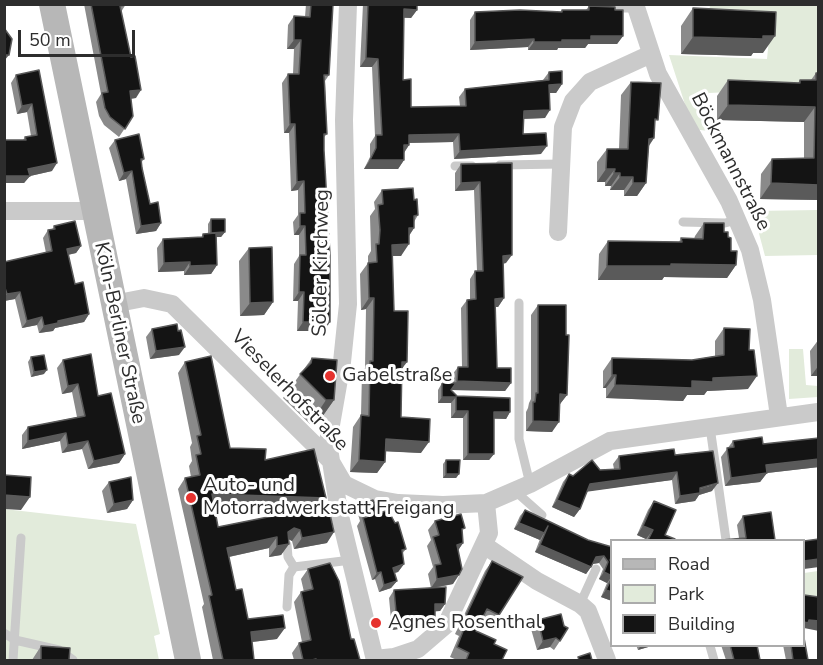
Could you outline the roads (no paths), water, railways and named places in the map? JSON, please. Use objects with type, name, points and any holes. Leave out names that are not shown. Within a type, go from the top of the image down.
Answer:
[{"type":"main road","name":"Köln-Berliner Straße","points":[[52,4],[93,211],[188,660]]},
{"type":"street","name":"Sölder Kirchweg","points":[[348,4],[344,120],[348,304],[342,362],[330,424],[330,460],[375,660]]},
{"type":"street","name":"Böckmannstraße","points":[[635,6],[658,74],[737,220],[758,280],[779,416]]},
{"type":"street","points":[[558,232],[563,128],[573,101],[590,82],[651,54]]},
{"type":"street","points":[[4,211],[93,211]]},
{"type":"street","name":"Vieselerhofstraße","points":[[113,304],[137,299],[158,299],[178,309],[330,460],[344,484],[375,499],[420,505],[486,503],[610,441],[819,412]]},
{"type":"street","points":[[375,660],[394,657],[418,649],[436,636],[455,608],[484,545],[490,521],[486,503]]},
{"type":"street","points":[[484,545],[537,581],[580,604],[594,621],[607,660]]},
{"type":"lane","points":[[597,9],[635,6]]},
{"type":"lane","points":[[494,165],[561,164]]},
{"type":"lane","points":[[455,166],[483,166]]},
{"type":"lane","points":[[683,222],[725,223],[737,220]]},
{"type":"lane","points":[[519,303],[517,398],[522,487],[542,515]]},
{"type":"lane","points":[[507,398],[517,398]]},
{"type":"lane","points":[[710,428],[726,539]]},
{"type":"lane","points":[[13,660],[21,538]]},
{"type":"lane","points":[[287,545],[288,557],[294,567]]},
{"type":"lane","points":[[294,567],[351,560]]},
{"type":"lane","points":[[287,607],[289,575],[294,567]]},
{"type":"lane","points":[[580,604],[596,569]]},
{"type":"lane","points":[[4,633],[15,640],[59,650],[73,660]]},
{"type":"place","name":"Gabelstraße","points":[[330,376]]},
{"type":"place","name":"Auto- und Motorradwerkstatt Freigang","points":[[191,498]]},
{"type":"place","name":"Agnes Rosenthal","points":[[376,623]]}]
